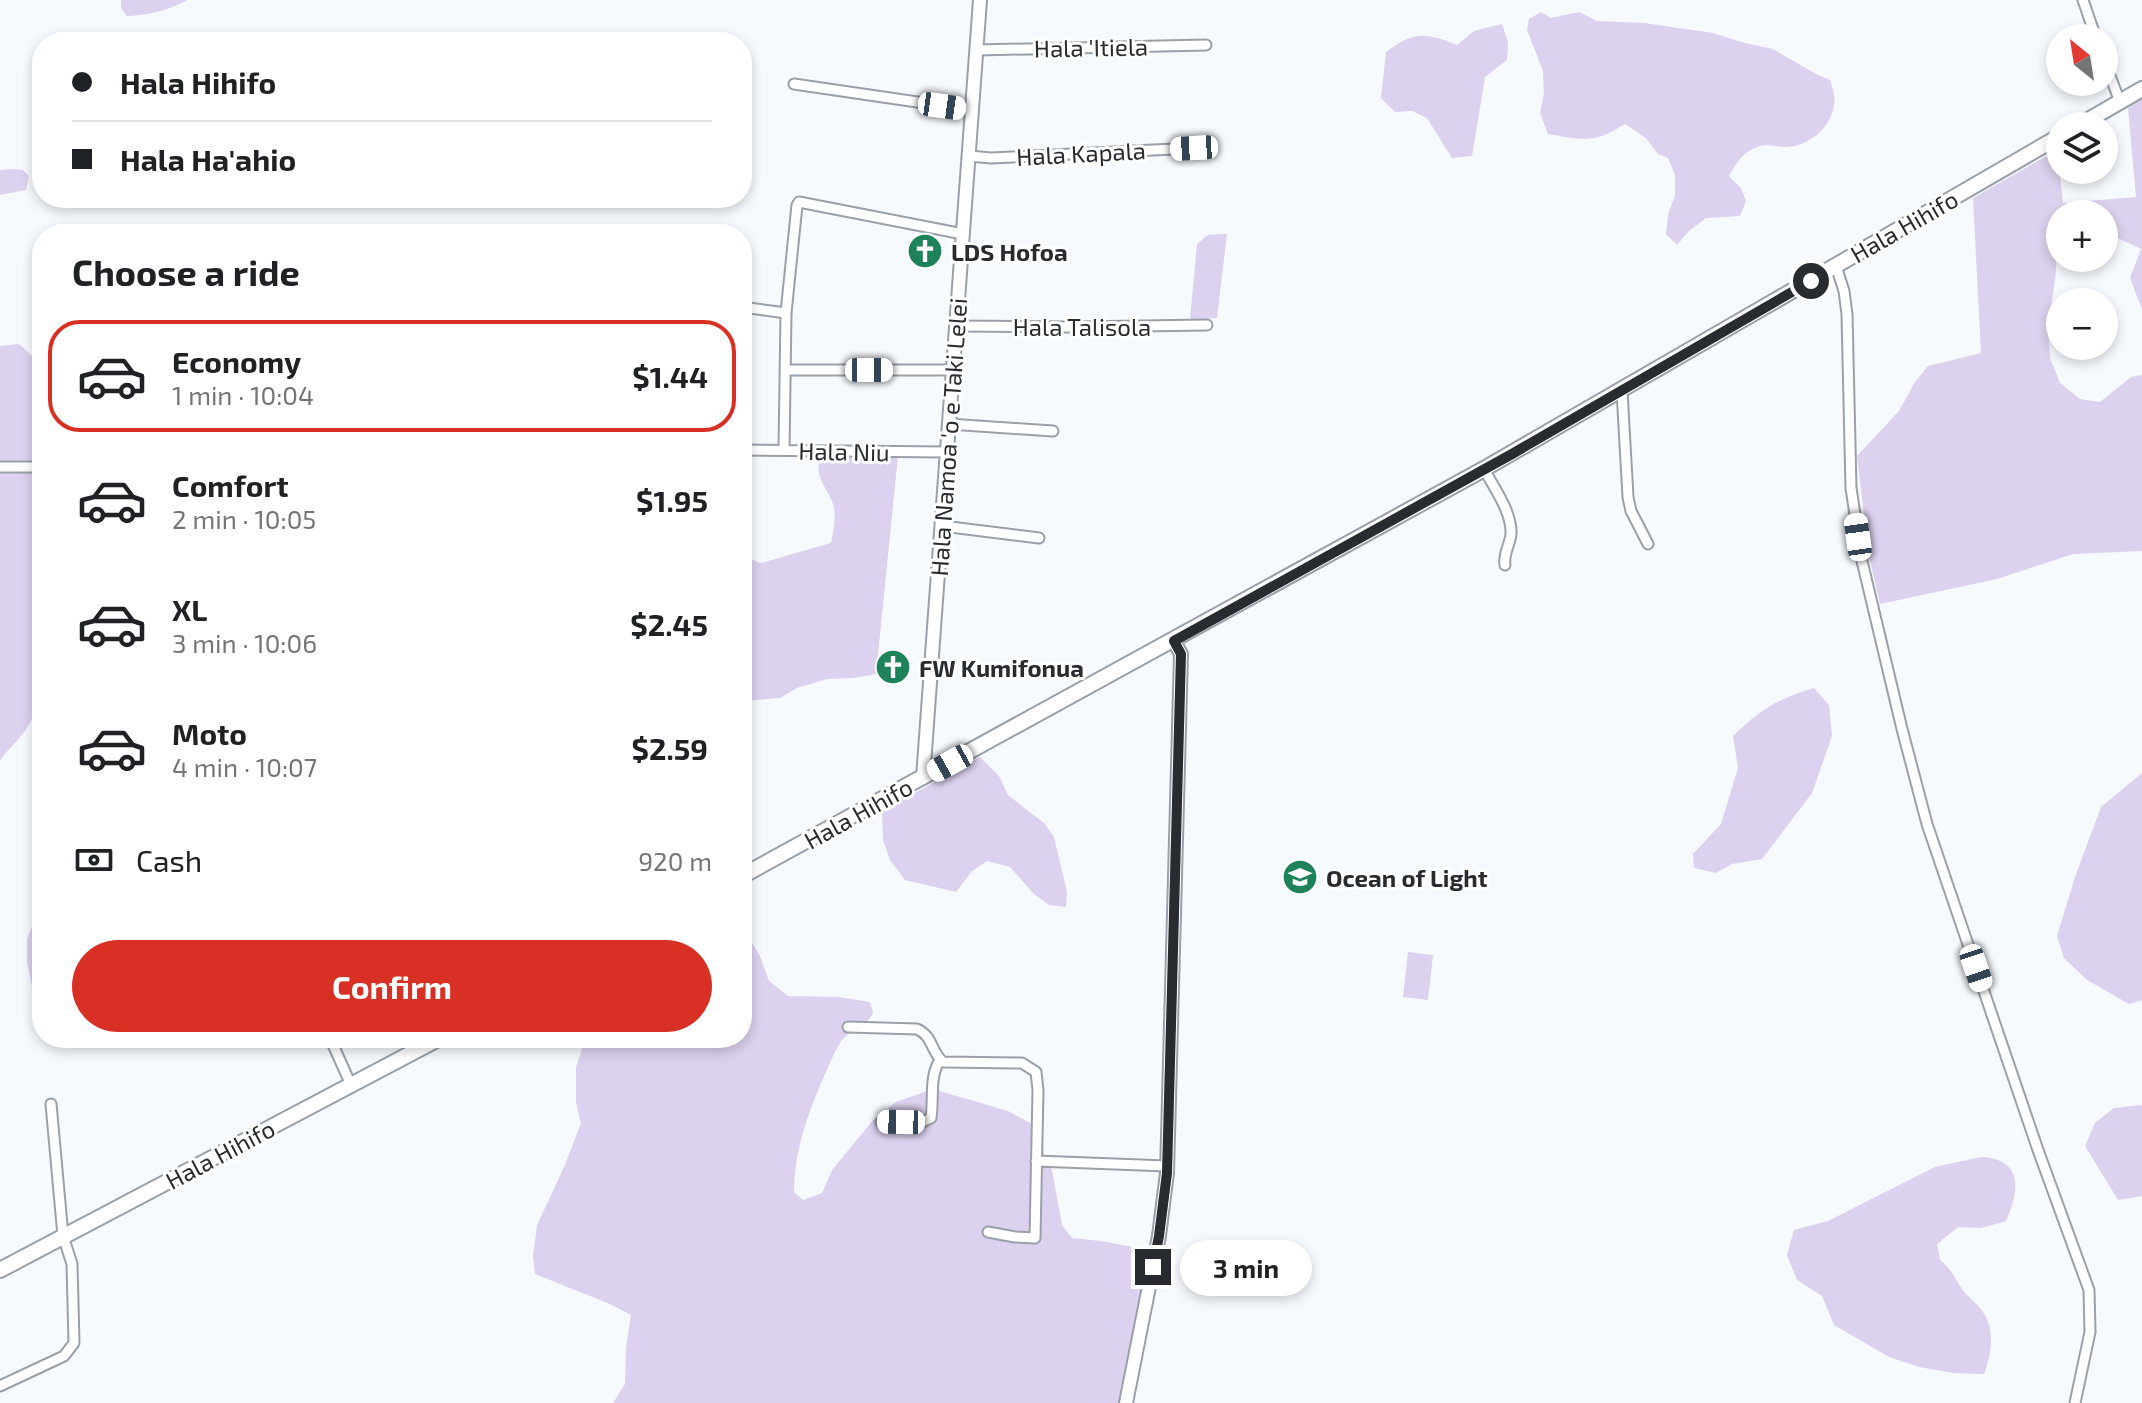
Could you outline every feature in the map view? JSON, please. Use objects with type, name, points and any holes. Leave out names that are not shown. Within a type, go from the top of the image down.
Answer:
[{"type":"main road","points":[[2102,112],[2142,89]]},
{"type":"main road","name":"Hala Hihifo","points":[[752,871],[1484,469],[2046,144]]},
{"type":"main road","name":"Hala Hihifo","points":[[0,1270],[421,1048]]},
{"type":"street","name":"Hala Namoa 'o e Taki Lelei","points":[[923,778],[980,0]]},
{"type":"street","points":[[2083,0],[2091,24]]},
{"type":"street","name":"Hala 'Itiela","points":[[977,50],[1206,45]]},
{"type":"street","points":[[794,84],[972,110]]},
{"type":"street","points":[[2118,96],[2120,102]]},
{"type":"street","name":"Hala Kapala","points":[[969,156],[991,158],[1194,148]]},
{"type":"street","points":[[784,450],[786,313],[799,202],[963,234]]},
{"type":"street","points":[[1836,266],[1847,314],[1851,488],[1862,561],[1902,729],[1927,824],[2089,1290],[2090,1332],[2075,1403]]},
{"type":"street","points":[[752,308],[786,313]]},
{"type":"street","name":"Hala Talisola","points":[[957,326],[1207,325]]},
{"type":"street","points":[[785,370],[953,370]]},
{"type":"street","points":[[1622,391],[1628,497],[1631,511],[1648,544]]},
{"type":"street","points":[[949,424],[1053,431]]},
{"type":"street","name":"Hala Niu","points":[[752,450],[946,452]]},
{"type":"street","points":[[0,467],[32,467]]},
{"type":"street","points":[[1484,469],[1510,522],[1511,536],[1505,565]]},
{"type":"street","points":[[942,526],[1039,538]]},
{"type":"street","points":[[1126,1403],[1159,1236],[1167,1166],[1181,654],[1174,641]]},
{"type":"street","points":[[848,1027],[917,1029],[931,1039],[937,1057],[943,1062],[1022,1063],[1036,1072],[1035,1238],[988,1232]]},
{"type":"street","points":[[334,1048],[351,1085]]},
{"type":"street","points":[[881,1122],[920,1123],[931,1118],[934,1073],[940,1060]]},
{"type":"street","points":[[0,1386],[64,1356],[74,1343],[72,1264],[63,1236],[51,1104]]},
{"type":"street","points":[[1036,1161],[1167,1166]]},
{"type":"shaded area","points":[[121,0],[188,0],[159,11],[127,16],[121,8]]},
{"type":"shaded area","points":[[1541,12],[1551,18],[1579,12],[1597,21],[1644,23],[1713,33],[1773,49],[1830,80],[1834,99],[1832,113],[1817,135],[1802,144],[1785,147],[1763,145],[1745,154],[1729,176],[1741,188],[1746,201],[1740,216],[1706,218],[1677,245],[1666,234],[1675,195],[1675,175],[1668,158],[1658,154],[1646,138],[1625,124],[1596,138],[1548,134],[1540,113],[1544,93],[1543,71],[1527,30],[1529,19]]},
{"type":"shaded area","points":[[1502,24],[1508,43],[1507,60],[1485,77],[1472,156],[1452,158],[1427,118],[1412,111],[1395,112],[1381,98],[1386,52],[1404,40],[1420,36],[1457,45],[1474,31]]},
{"type":"shaded area","points":[[2142,99],[2142,309],[2130,278],[2141,249],[2118,239],[2118,200],[2100,200],[2136,197],[2128,108]]},
{"type":"shaded area","points":[[2046,156],[2046,184],[2061,184],[2063,200],[2046,200],[2046,272],[2056,272],[2054,288],[2046,288],[2046,360],[2051,360],[2060,383],[2080,399],[2100,402],[2131,377],[2142,375],[2142,551],[2073,554],[1997,579],[1880,604],[1869,556],[1857,456],[1899,411],[1928,366],[1981,353],[1973,198]]},
{"type":"shaded area","points":[[0,170],[23,170],[29,176],[26,190],[0,195]]},
{"type":"shaded area","points":[[1227,234],[1217,318],[1190,320],[1197,244],[1208,235]]},
{"type":"shaded area","points":[[19,344],[32,356],[32,719],[0,761],[0,346]]},
{"type":"shaded area","points":[[842,453],[870,459],[898,456],[876,674],[827,679],[797,688],[780,698],[752,700],[752,560],[761,563],[831,543],[834,509],[818,468],[819,461],[827,455]]},
{"type":"shaded area","points":[[1814,688],[1829,705],[1832,736],[1812,793],[1762,859],[1732,864],[1716,873],[1694,868],[1693,854],[1721,824],[1738,768],[1733,736],[1770,706]]},
{"type":"shaded area","points":[[980,757],[999,776],[1008,795],[1045,824],[1054,837],[1067,892],[1066,907],[1049,905],[1034,894],[1010,867],[987,861],[972,871],[956,892],[905,880],[890,860],[883,840],[882,811]]},
{"type":"shaded area","points":[[2142,773],[2142,1000],[2129,1004],[2087,980],[2064,958],[2057,936],[2101,807]]},
{"type":"shaded area","points":[[32,926],[32,987],[27,962],[27,939]]},
{"type":"shaded area","points":[[752,943],[769,981],[788,996],[838,997],[870,1002],[873,1013],[862,1026],[842,1040],[822,1080],[800,1143],[794,1192],[803,1200],[822,1193],[832,1170],[874,1119],[896,1102],[933,1089],[1008,1111],[1030,1123],[1052,1170],[1062,1225],[1072,1238],[1149,1250],[1119,1403],[613,1403],[625,1384],[631,1315],[535,1274],[533,1256],[537,1225],[581,1123],[576,1102],[576,1067],[582,1049],[752,1048]]},
{"type":"shaded area","points":[[1408,952],[1433,955],[1428,1000],[1403,997]]},
{"type":"shaded area","points":[[2142,1105],[2142,1196],[2118,1200],[2085,1146],[2095,1123],[2114,1108]]},
{"type":"shaded area","points":[[1981,1157],[2005,1163],[2011,1170],[2015,1188],[2006,1221],[1981,1228],[1958,1227],[1937,1244],[1940,1260],[1980,1308],[1988,1323],[1990,1348],[1984,1374],[1919,1367],[1889,1357],[1834,1325],[1822,1296],[1797,1280],[1787,1255],[1794,1230],[1828,1221],[1935,1167]]},
{"type":"place","name":"LDS Hofoa","points":[[925,251]]},
{"type":"place","name":"FW Kumifonua","points":[[893,667]]},
{"type":"place","name":"Ocean of Light","points":[[1300,877]]},
{"type":"route","points":[[1153,1267],[1167,1173],[1181,654],[1174,641],[1512,454],[1811,281]]}]
